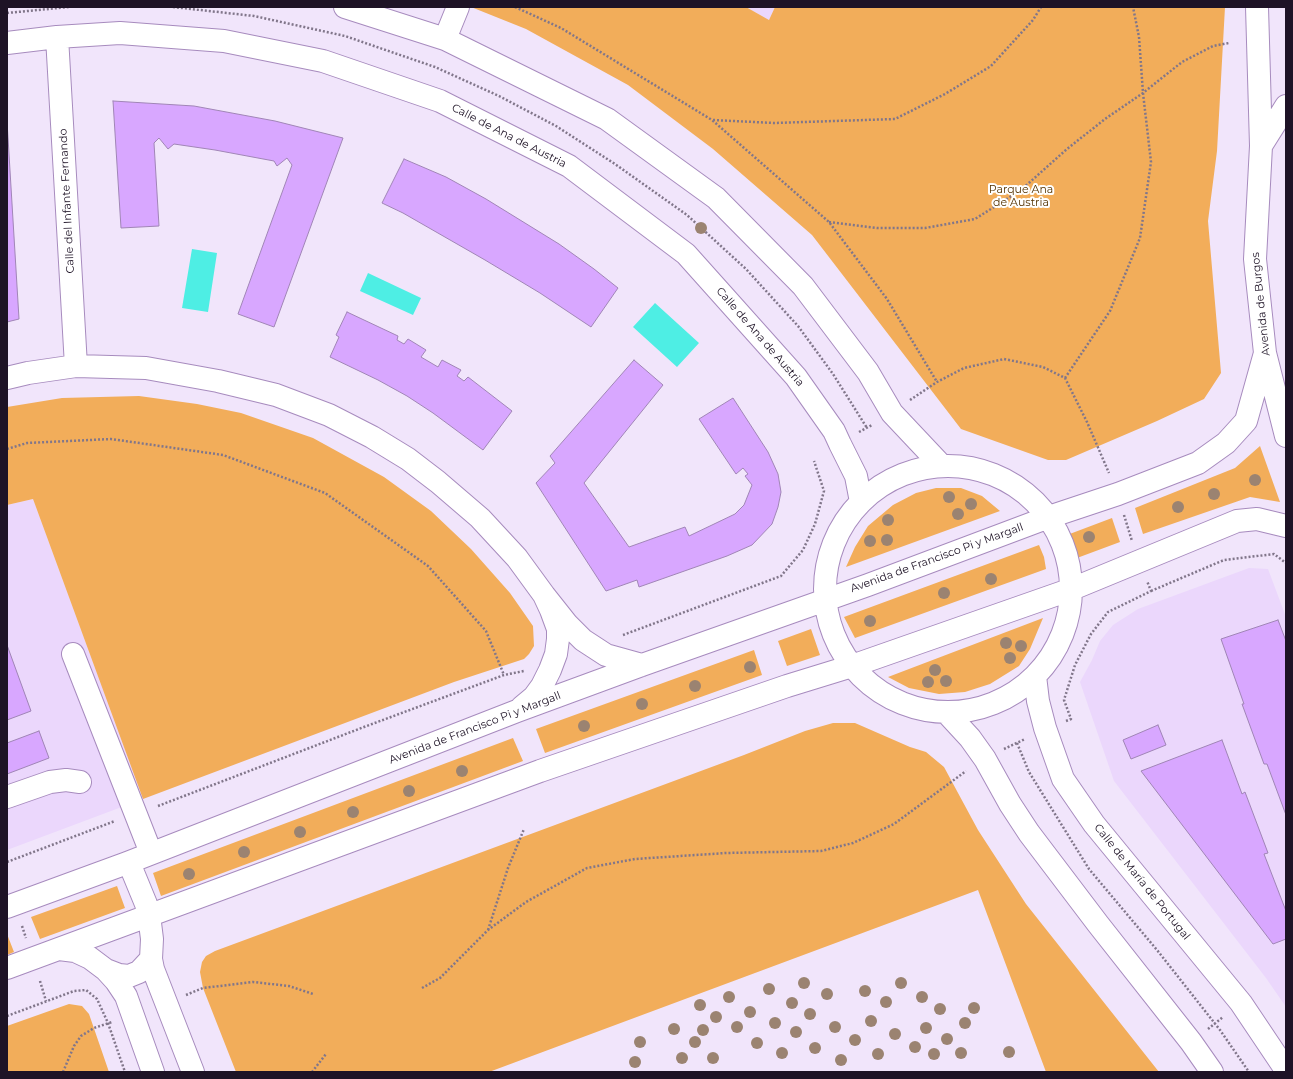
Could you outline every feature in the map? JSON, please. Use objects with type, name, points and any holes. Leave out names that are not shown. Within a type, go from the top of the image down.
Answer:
[{"type":"street","points":[[345,7],[445,39],[607,119],[716,198],[803,286],[868,372],[892,413],[941,465]]},
{"type":"street","points":[[445,39],[458,7]]},
{"type":"street","name":"Avenida de Burgos","points":[[1257,7],[1261,146],[1255,259],[1265,353],[1286,436]]},
{"type":"street","name":"Calle de Ana de Austria","points":[[7,42],[120,33],[224,41],[324,61],[440,101],[569,166],[686,254],[796,377],[837,437],[856,476],[861,502]]},
{"type":"street","name":"Calle del Infante Fernando","points":[[57,37],[76,366]]},
{"type":"street","name":"Avenida de Burgos","points":[[1261,146],[1286,106]]},
{"type":"street","name":"Avenida de Francisco Pi y Margall","points":[[7,907],[127,863],[517,711],[825,599],[868,585],[1049,516],[1118,494],[1198,463],[1226,443],[1246,421],[1265,353]]},
{"type":"street","points":[[7,378],[28,373],[76,366],[146,368],[218,381],[276,395],[329,415],[372,437],[408,459],[486,524],[517,558],[567,624],[583,640],[606,655],[642,665]]},
{"type":"street","points":[[941,465],[983,469],[1020,488],[1049,516],[1066,551],[1072,590],[1062,637],[1035,676],[1016,692],[994,704],[970,710],[946,712],[910,706],[878,690],[852,666],[833,634],[825,599],[827,564],[840,530],[861,502],[884,483],[912,470],[941,465]]},
{"type":"street","points":[[7,968],[540,771],[1072,590],[1237,521],[1257,519],[1286,526]]},
{"type":"street","points":[[517,711],[534,697],[542,686],[556,654],[558,629],[552,610],[544,595]]},
{"type":"street","points":[[73,654],[151,853]]},
{"type":"street","name":"Calle de María de Portugal","points":[[1035,676],[1038,701],[1045,728],[1063,779],[1094,824],[1241,1003],[1286,1070]]},
{"type":"street","points":[[946,712],[970,738],[985,759],[1010,804],[1029,833],[1098,924],[1191,1042],[1212,1072]]},
{"type":"street","points":[[7,797],[50,782],[66,780],[80,782]]},
{"type":"street","points":[[127,863],[132,870],[149,915],[152,939],[151,960],[159,985],[193,1072]]},
{"type":"street","points":[[59,949],[75,951],[90,958],[106,970],[116,981],[126,996],[153,1072]]},
{"type":"street","points":[[106,970],[119,975],[129,976],[140,972],[151,960]]},
{"type":"path","points":[[7,13],[70,7]]},
{"type":"path","points":[[515,7],[561,28],[712,120],[828,222],[887,299],[937,382]]},
{"type":"path","points":[[712,120],[774,123],[895,119],[945,94],[991,66],[1032,20],[1041,7]]},
{"type":"path","points":[[1065,378],[1110,312],[1140,238],[1151,162],[1143,93],[1139,37],[1133,7]]},
{"type":"path","points":[[828,222],[877,228],[925,228],[975,219],[1021,190],[1067,149],[1182,62],[1213,46],[1230,42]]},
{"type":"path","points":[[7,449],[27,443],[111,439],[223,455],[324,493],[428,566],[486,631],[504,675]]},
{"type":"path","points":[[619,637],[781,576],[803,550],[816,524],[824,491],[814,461]]},
{"type":"path","points":[[1151,592],[1224,560],[1274,554],[1286,564]]},
{"type":"path","points":[[7,862],[136,815],[504,675],[525,670]]},
{"type":"path","points":[[1003,749],[1045,728]]},
{"type":"path","points":[[1017,742],[1029,772],[1089,869],[1157,950],[1220,1030],[1249,1072]]},
{"type":"path","points":[[422,988],[440,978],[488,930],[526,902],[587,868],[635,859],[726,853],[821,851],[853,843],[894,824],[968,770]]},
{"type":"path","points":[[488,930],[508,868],[524,829]]},
{"type":"path","points":[[7,1016],[74,991],[86,990],[97,999],[108,1023],[125,1072]]},
{"type":"path","points":[[312,1072],[326,1054]]},
{"type":"shaded area","points":[[746,7],[775,7],[769,20]]},
{"type":"shaded area","points":[[192,249],[217,253],[208,312],[182,308]]},
{"type":"shaded area","points":[[368,273],[421,298],[413,315],[360,291]]},
{"type":"shaded area","points":[[655,303],[699,343],[677,367],[633,327]]},
{"type":"shaded area","points":[[33,499],[143,799],[7,850],[7,505]]},
{"type":"shaded area","points":[[1249,568],[1268,569],[1286,617],[1286,1007],[1266,978],[1114,781],[1080,682],[1100,641],[1113,625],[1138,609]]},
{"type":"green space","name":"Parque Ana de Austria","points":[[471,7],[746,7],[769,20],[775,7],[1225,7],[1217,151],[1208,221],[1221,373],[1204,399],[1066,460],[1048,460],[961,429],[812,235],[713,149],[628,85],[526,29]]},
{"type":"green space","points":[[139,396],[197,404],[241,413],[313,438],[384,477],[431,511],[471,549],[510,593],[533,626],[534,646],[529,654],[524,659],[454,682],[143,799],[33,499],[7,505],[7,407],[62,398]]},
{"type":"green space","points":[[1260,446],[1280,502],[1250,497],[1143,534],[1135,508],[1235,468]]},
{"type":"green space","points":[[936,488],[961,488],[982,496],[1000,511],[846,567],[855,547],[868,526],[893,505],[916,493]]},
{"type":"green space","points":[[1112,518],[1120,542],[1077,558],[1067,535]]},
{"type":"green space","points":[[1039,545],[1044,557],[1046,569],[855,638],[844,617]]},
{"type":"green space","points":[[1043,618],[1030,649],[1019,666],[990,684],[965,692],[939,694],[909,688],[888,677]]},
{"type":"green space","points":[[811,629],[820,655],[787,666],[778,641]]},
{"type":"green space","points":[[754,650],[762,675],[545,753],[536,729]]},
{"type":"green space","points":[[833,723],[855,723],[910,747],[926,752],[944,767],[978,830],[1026,904],[1159,1072],[1046,1072],[978,890],[489,1072],[236,1072],[203,988],[200,972],[202,962],[206,956],[215,951],[805,731]]},
{"type":"green space","points":[[513,738],[523,761],[161,896],[153,873]]},
{"type":"green space","points":[[117,886],[125,908],[40,939],[31,917]]},
{"type":"green space","points":[[7,934],[14,952],[7,955]]},
{"type":"green space","points":[[69,1004],[82,1006],[89,1014],[109,1072],[7,1072],[7,1026]]},
{"type":"building","points":[[113,101],[194,106],[275,121],[343,138],[274,327],[238,314],[292,165],[287,158],[277,166],[274,161],[215,150],[174,144],[168,149],[159,138],[154,143],[159,226],[121,228]]},
{"type":"building","points":[[7,121],[19,319],[7,322]]},
{"type":"building","points":[[404,159],[446,177],[486,199],[559,244],[618,288],[591,327],[540,293],[485,260],[403,213],[382,203]]},
{"type":"building","points":[[347,312],[398,336],[397,340],[404,344],[408,339],[426,350],[421,357],[438,367],[442,360],[461,370],[457,376],[464,381],[468,377],[512,411],[483,450],[433,413],[407,396],[330,357],[339,337],[336,335]]},
{"type":"building","points":[[634,360],[663,385],[584,483],[629,547],[685,527],[689,536],[735,514],[744,505],[752,485],[745,476],[748,474],[743,468],[736,474],[699,419],[733,398],[768,452],[778,474],[781,492],[772,524],[752,545],[727,556],[639,587],[637,580],[606,591],[536,483],[555,463],[550,456]]},
{"type":"building","points":[[1278,620],[1286,641],[1286,815],[1267,764],[1264,764],[1242,704],[1244,704],[1221,639]]},
{"type":"building","points":[[7,645],[31,711],[7,720]]},
{"type":"building","points":[[1158,725],[1166,745],[1131,759],[1123,740]]},
{"type":"building","points":[[39,731],[49,758],[7,774],[7,743]]},
{"type":"building","points":[[1222,740],[1242,794],[1245,792],[1268,853],[1264,854],[1286,911],[1286,939],[1273,944],[1141,771]]}]
